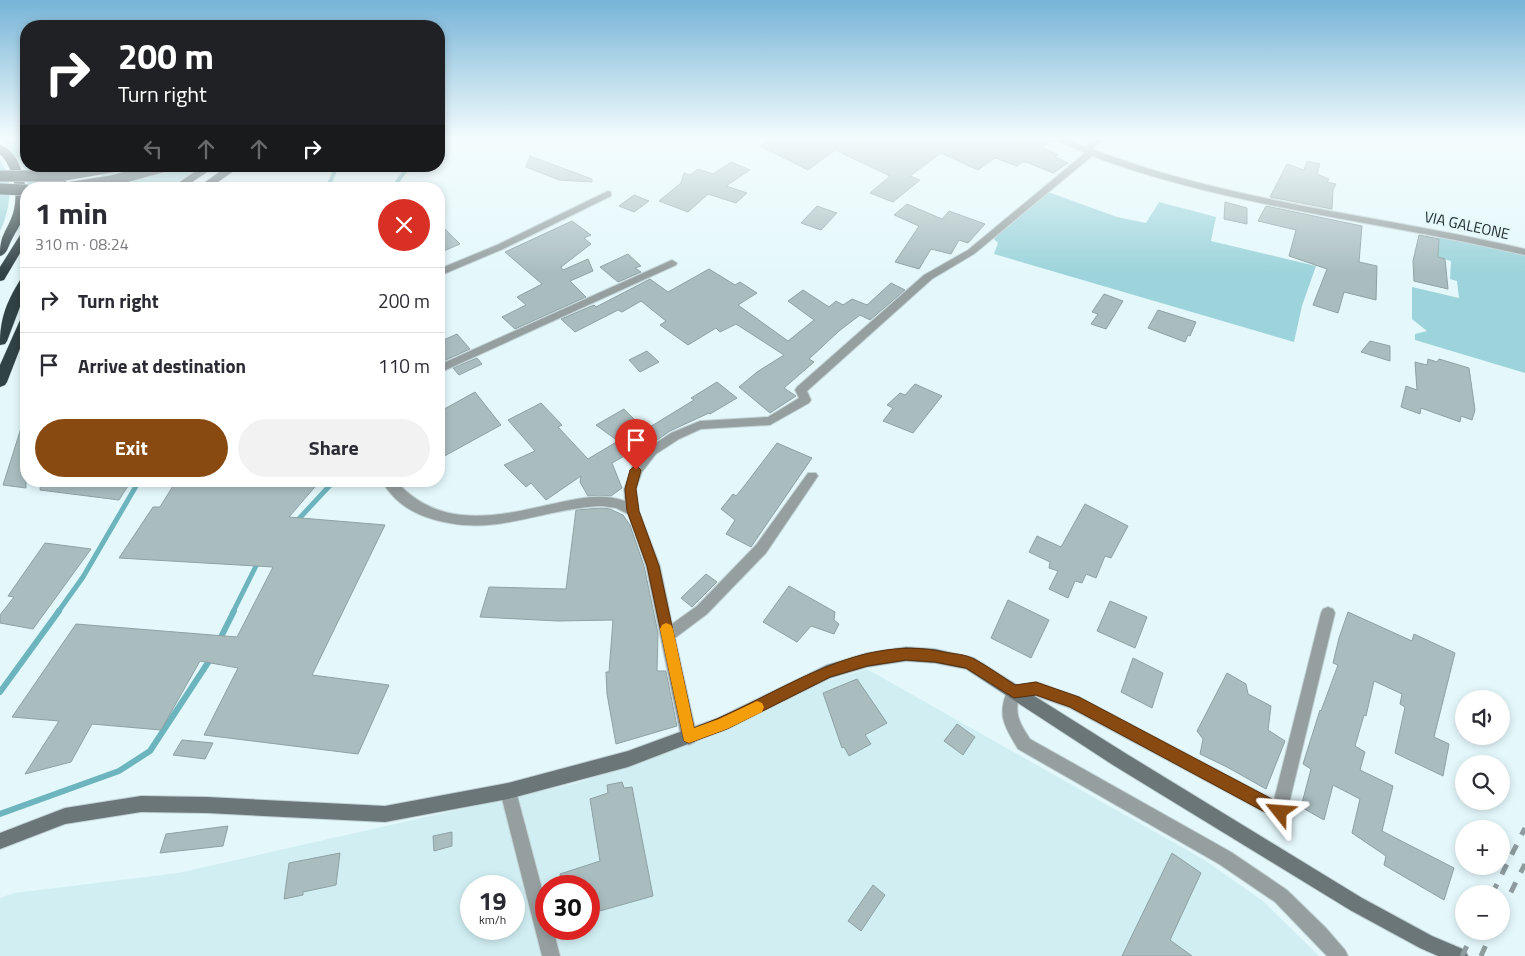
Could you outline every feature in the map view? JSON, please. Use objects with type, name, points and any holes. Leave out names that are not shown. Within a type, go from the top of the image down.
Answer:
[{"type":"highway","points":[[0,252],[20,209],[20,184]]},
{"type":"highway","points":[[0,189],[20,190]]},
{"type":"highway","points":[[0,277],[20,244]]},
{"type":"highway","points":[[0,341],[20,291]]},
{"type":"highway","points":[[0,382],[20,332]]},
{"type":"street","points":[[689,737],[653,566],[633,511],[630,489],[636,470],[652,451],[675,436],[700,425],[770,421],[804,400],[801,390],[871,330],[911,290],[928,277],[971,252],[1051,183]]},
{"type":"street","name":"VIA GALEONE","points":[[1189,183],[1223,192],[1476,240],[1525,252]]},
{"type":"street","points":[[445,271],[500,247],[608,194]]},
{"type":"street","points":[[445,366],[672,263]]},
{"type":"street","points":[[668,635],[702,610],[761,548],[812,476]]},
{"type":"street","points":[[393,487],[398,494],[417,509],[442,518],[468,521],[503,520],[600,501],[617,503],[633,511]]},
{"type":"street","points":[[1014,692],[1036,689],[1074,702],[1280,812],[1328,613]]},
{"type":"street","points":[[0,841],[65,816],[141,804],[207,805],[385,814],[508,791],[628,759],[689,737],[722,724],[826,672],[867,660],[906,654],[935,656],[969,663],[1119,760],[1356,904],[1426,942],[1459,956]]},
{"type":"street","points":[[1014,692],[1007,709],[1013,726],[1024,744],[1225,858],[1281,896],[1320,934],[1339,956]]},
{"type":"street","points":[[508,791],[552,956]]},
{"type":"shaded area","points":[[0,183],[9,183],[8,204],[0,231]]},
{"type":"shaded area","points":[[1048,192],[1117,217],[1146,223],[1159,202],[1216,217],[1211,241],[1316,266],[1302,306],[1294,342],[994,254],[998,243],[993,238]]},
{"type":"shaded area","points":[[1442,236],[1525,255],[1525,373],[1415,340],[1415,334],[1427,331],[1412,319],[1412,287],[1459,298],[1457,281],[1450,279],[1451,261],[1438,257],[1439,238]]},
{"type":"shaded area","points":[[867,669],[1203,859],[1263,901],[1319,956],[0,956],[0,898],[14,893],[178,873],[577,783],[708,738],[827,681]]},
{"type":"building","points":[[681,183],[731,183],[726,186],[747,193],[736,203],[708,194],[688,212],[659,201]]},
{"type":"building","points":[[882,183],[917,183],[893,202],[870,193]]},
{"type":"building","points":[[1277,183],[1336,184],[1333,190],[1332,209],[1270,197]]},
{"type":"building","points":[[634,195],[649,201],[634,212],[619,206]]},
{"type":"building","points":[[1225,202],[1247,208],[1247,224],[1224,219]]},
{"type":"building","points":[[907,204],[942,219],[949,211],[985,224],[968,243],[959,240],[951,254],[931,249],[919,269],[895,262],[919,226],[894,215]]},
{"type":"building","points":[[817,206],[837,213],[821,230],[801,223]]},
{"type":"building","points":[[1266,206],[1362,226],[1359,262],[1377,266],[1376,300],[1344,292],[1338,313],[1313,305],[1327,269],[1289,256],[1296,230],[1258,221]]},
{"type":"building","points":[[572,221],[591,235],[584,238],[591,244],[561,267],[563,270],[588,259],[593,271],[570,281],[586,297],[515,329],[502,317],[526,305],[517,297],[542,284],[505,252]]},
{"type":"building","points":[[445,229],[460,244],[445,250]]},
{"type":"building","points":[[1419,235],[1439,239],[1438,257],[1445,259],[1448,289],[1414,281],[1413,261]]},
{"type":"building","points":[[628,254],[641,266],[635,268],[641,272],[618,282],[600,267]]},
{"type":"building","points":[[709,269],[735,285],[740,282],[757,293],[738,305],[788,341],[814,320],[788,301],[803,290],[829,307],[836,301],[843,305],[852,299],[867,305],[891,283],[905,290],[870,320],[860,315],[839,331],[809,359],[814,362],[784,388],[796,396],[770,413],[739,387],[757,372],[784,355],[736,324],[720,332],[716,328],[688,345],[660,325],[666,321],[641,301],[622,312],[618,310],[575,332],[561,319],[594,305],[596,307],[650,279],[668,292]]},
{"type":"building","points":[[1104,294],[1123,301],[1106,329],[1091,324],[1098,314],[1092,312]]},
{"type":"building","points":[[1158,310],[1196,322],[1185,342],[1148,328]]},
{"type":"building","points":[[457,334],[470,349],[445,360],[445,339]]},
{"type":"building","points":[[1370,341],[1390,346],[1390,361],[1361,352]]},
{"type":"building","points":[[647,351],[659,362],[640,372],[629,360]]},
{"type":"building","points":[[477,358],[482,364],[459,375],[453,368]]},
{"type":"building","points":[[1428,359],[1437,362],[1439,359],[1469,368],[1475,410],[1472,420],[1461,416],[1460,422],[1421,408],[1420,414],[1401,407],[1406,386],[1417,390],[1415,362],[1427,365]]},
{"type":"building","points":[[717,382],[737,398],[710,414],[670,431],[644,449],[642,446],[612,463],[622,488],[611,496],[588,496],[580,482],[581,476],[546,500],[531,483],[526,487],[504,465],[535,451],[508,420],[541,403],[562,425],[558,427],[588,459],[618,441],[596,425],[624,409],[645,430],[694,400],[691,398]]},
{"type":"building","points":[[915,384],[942,396],[913,433],[883,421],[893,408],[887,405],[900,393],[905,395]]},
{"type":"building","points":[[475,392],[501,425],[445,456],[445,409]]},
{"type":"building","points":[[20,431],[20,487],[26,488],[3,485]]},
{"type":"building","points":[[777,443],[812,458],[751,547],[726,534],[735,520],[721,509],[733,494],[736,496]]},
{"type":"building","points":[[40,487],[127,487],[119,500],[40,490]]},
{"type":"building","points":[[172,487],[315,487],[289,517],[385,525],[312,675],[389,685],[358,754],[204,735],[238,668],[200,661],[161,730],[92,724],[71,762],[25,774],[59,721],[12,717],[76,624],[237,637],[273,567],[119,558],[153,507],[160,507]]},
{"type":"building","points":[[1085,504],[1128,526],[1111,558],[1105,556],[1096,578],[1086,574],[1082,583],[1075,581],[1068,598],[1049,589],[1058,571],[1049,568],[1050,562],[1029,552],[1037,536],[1061,547]]},
{"type":"building","points":[[610,509],[623,515],[630,525],[644,566],[658,633],[657,671],[666,671],[677,726],[616,744],[607,694],[606,672],[609,672],[613,620],[558,621],[480,617],[489,587],[566,589],[576,510]]},
{"type":"building","points":[[45,543],[91,549],[33,629],[0,623],[0,615],[14,597],[8,596]]},
{"type":"building","points":[[706,574],[717,582],[692,607],[681,598]]},
{"type":"building","points":[[789,586],[835,612],[834,620],[839,624],[834,634],[811,626],[797,642],[763,622]]},
{"type":"building","points":[[1008,600],[1049,620],[1031,658],[991,638]]},
{"type":"building","points":[[1110,601],[1147,617],[1135,648],[1097,631]]},
{"type":"building","points":[[1348,612],[1412,641],[1414,634],[1455,653],[1434,737],[1449,744],[1443,776],[1395,753],[1405,707],[1400,704],[1402,694],[1374,681],[1366,716],[1364,715],[1355,746],[1365,752],[1360,770],[1393,786],[1382,831],[1454,868],[1444,900],[1384,865],[1386,856],[1352,833],[1360,799],[1333,785],[1324,820],[1301,807],[1311,769],[1303,764],[1320,710],[1338,665],[1333,663]]},
{"type":"building","points":[[1133,658],[1163,673],[1152,708],[1121,692]]},
{"type":"building","points":[[1227,673],[1246,684],[1248,694],[1271,706],[1268,730],[1285,741],[1266,789],[1200,754],[1203,739],[1197,731]]},
{"type":"building","points":[[857,679],[887,723],[865,735],[871,744],[849,756],[844,747],[842,748],[823,693]]},
{"type":"building","points":[[957,724],[975,737],[963,755],[944,741]]},
{"type":"building","points":[[182,740],[213,743],[205,759],[173,755]]},
{"type":"building","points":[[622,782],[624,788],[632,787],[653,896],[600,911],[600,875],[560,874],[600,861],[590,799],[608,793],[607,785]]},
{"type":"building","points":[[228,826],[223,846],[160,853],[166,834]]},
{"type":"building","points":[[452,832],[452,846],[434,851],[433,836]]},
{"type":"building","points":[[340,853],[336,885],[303,892],[303,895],[284,899],[289,863]]},
{"type":"building","points":[[1172,853],[1201,873],[1170,940],[1192,956],[1122,956]]},
{"type":"building","points":[[873,885],[885,895],[861,931],[848,921]]},
{"type":"waterway","points":[[58,612],[83,577],[136,487]]},
{"type":"waterway","points":[[295,523],[328,487]]},
{"type":"waterway","points":[[233,612],[258,562]]},
{"type":"waterway","points":[[0,692],[59,611]]},
{"type":"waterway","points":[[219,641],[234,611]]},
{"type":"waterway","points":[[0,814],[119,771],[150,751],[211,658]]},
{"type":"railway","points":[[1496,885],[1525,828]]},
{"type":"railway","points":[[1510,894],[1525,864]]},
{"type":"railway","points":[[1462,956],[1470,940]]},
{"type":"railway","points":[[1481,956],[1488,940]]},
{"type":"slow traffic","points":[[666,629],[689,737],[757,707]]},
{"type":"route","points":[[636,470],[630,489],[633,511],[653,566],[689,737],[722,724],[826,672],[867,660],[906,654],[935,656],[969,663],[1014,692],[1036,689],[1074,702],[1280,812]]}]
